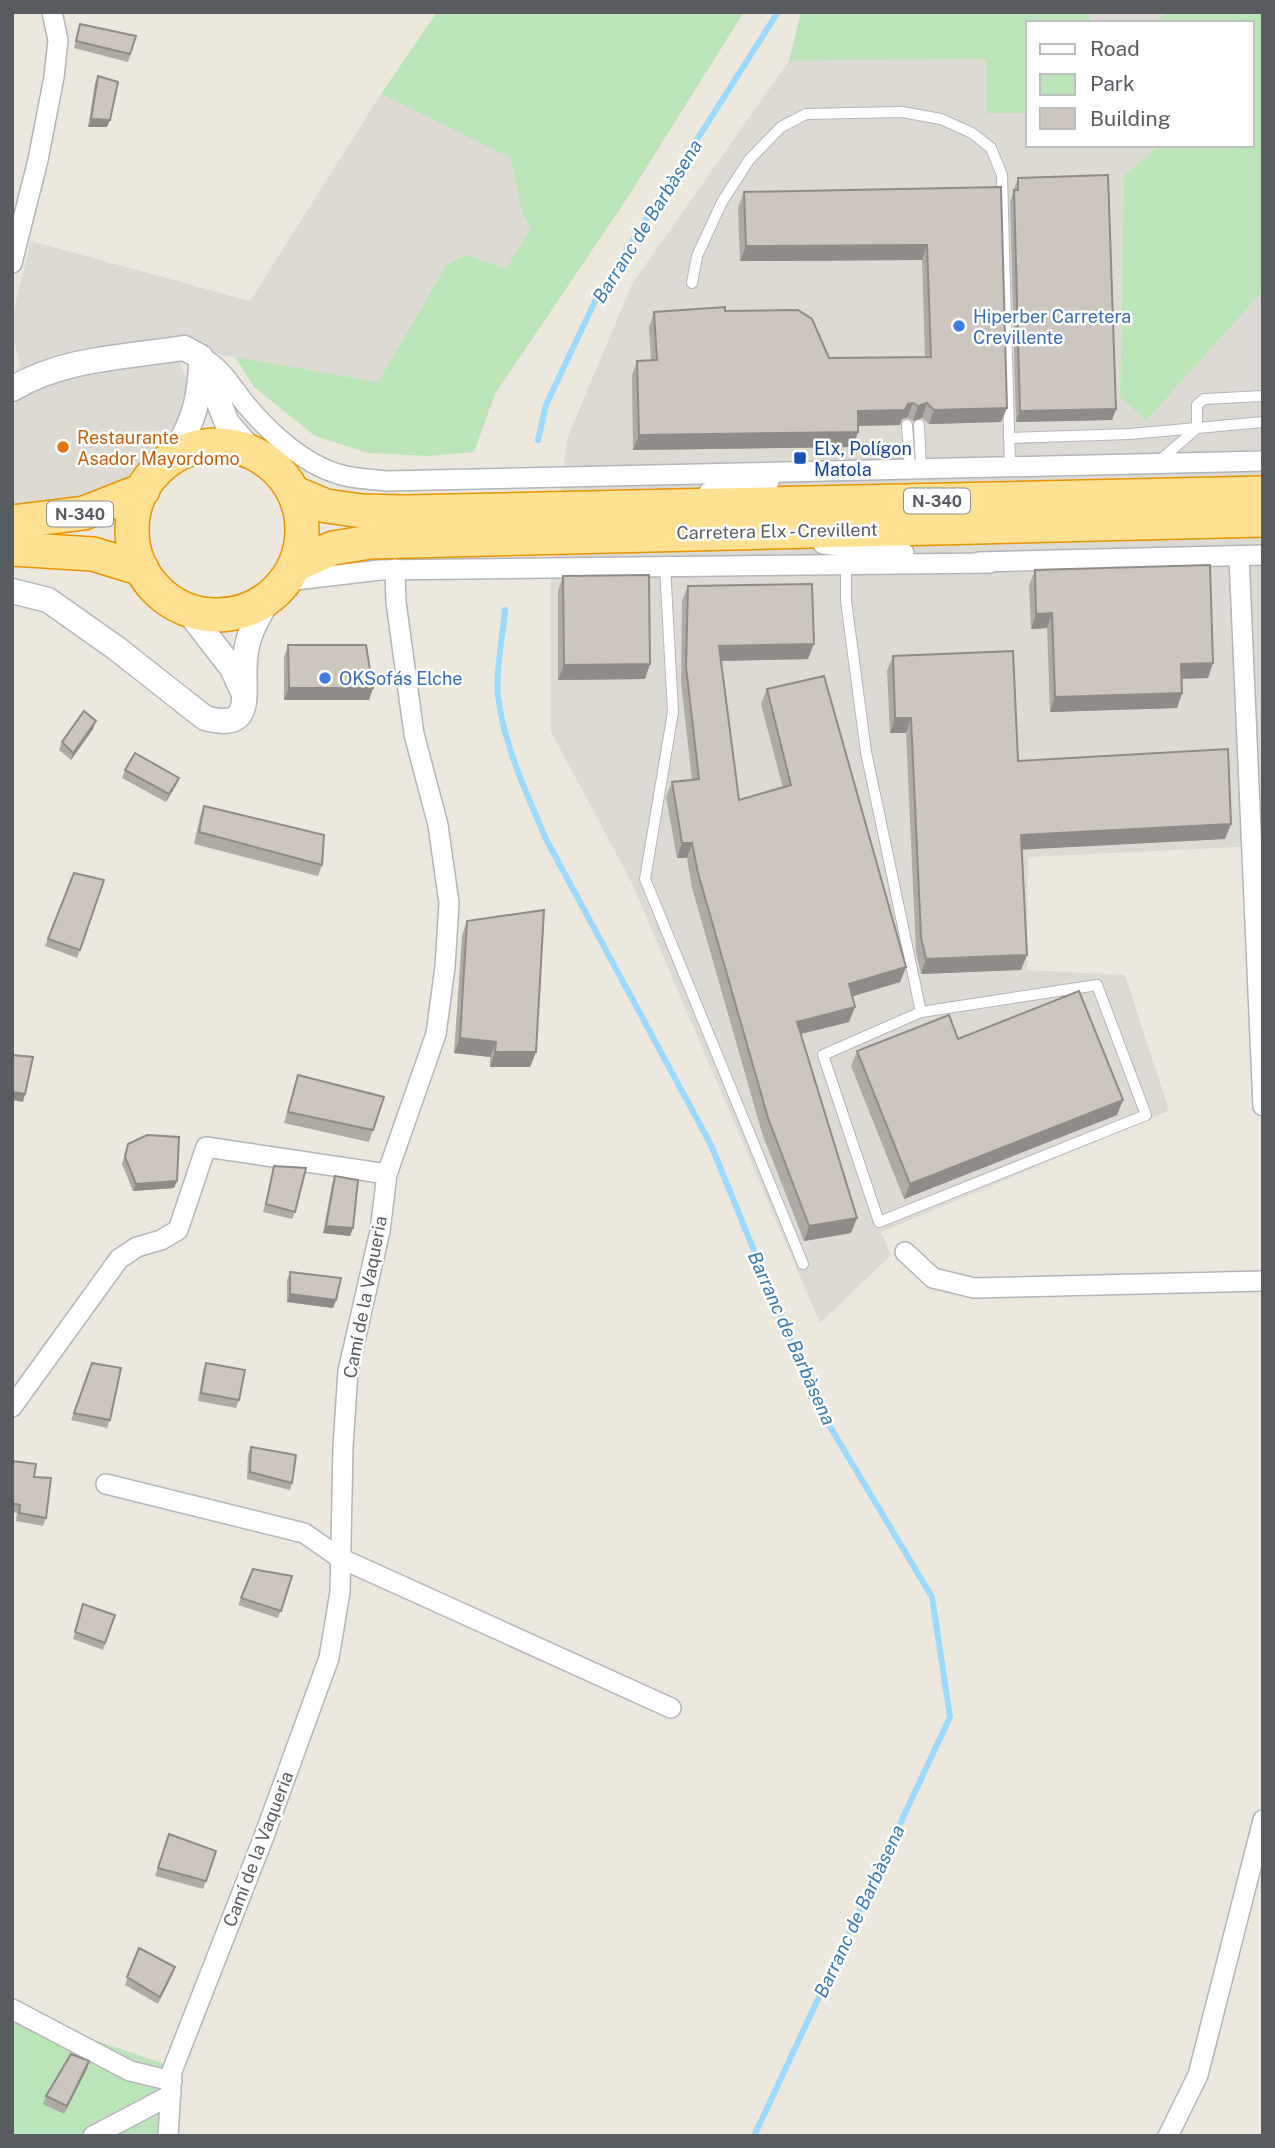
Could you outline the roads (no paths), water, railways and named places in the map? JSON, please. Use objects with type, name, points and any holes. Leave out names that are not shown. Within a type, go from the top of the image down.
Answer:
[{"type":"highway","name":"N-340","points":[[229,446],[253,453],[277,469],[295,493],[303,520],[301,552],[283,582],[229,615],[201,615],[179,607],[148,581],[136,559],[131,534],[135,506],[148,480],[172,458],[194,448],[229,446]]},
{"type":"highway","name":"N-340","points":[[12,522],[84,513],[143,490]]},
{"type":"highway","name":"Carretera Elx - Crevillent","points":[[295,493],[326,506],[362,511],[404,512],[1263,493]]},
{"type":"highway","name":"Carretera Elx - Crevillent","points":[[283,582],[333,548],[370,542],[1263,520]]},
{"type":"highway","name":"N-340","points":[[12,549],[93,554],[142,569]]},
{"type":"street","points":[[12,263],[38,160],[54,77],[58,40],[52,12]]},
{"type":"street","points":[[12,389],[30,378],[62,366],[184,348],[214,364],[250,409],[279,438],[308,460],[338,474],[386,481],[1263,461]]},
{"type":"street","points":[[201,357],[227,423],[253,453]]},
{"type":"street","points":[[172,458],[190,426],[200,395],[201,357]]},
{"type":"street","points":[[611,508],[843,471]]},
{"type":"street","points":[[721,533],[990,563]]},
{"type":"street","points":[[12,591],[48,600],[116,648],[205,718],[223,723],[237,718],[244,709],[245,660],[251,627],[283,582],[396,569],[990,563],[1263,555]]},
{"type":"street","points":[[1239,556],[1259,964],[1263,1106]]},
{"type":"street","name":"Camí de la Vaqueria","points":[[169,2136],[172,2071],[263,1839],[329,1658],[340,1592],[348,1371],[380,1231],[387,1174],[436,1034],[445,967],[449,903],[438,825],[414,734],[396,602],[396,569]]},
{"type":"street","points":[[187,610],[232,668],[245,698]]},
{"type":"street","points":[[12,1407],[118,1259],[137,1247],[161,1240],[178,1230],[206,1147],[387,1174]]},
{"type":"street","points":[[905,1252],[933,1278],[974,1288],[1263,1281]]},
{"type":"street","points":[[106,1484],[304,1533],[340,1558],[671,1708]]},
{"type":"street","points":[[1168,2136],[1198,2075],[1263,1820]]},
{"type":"street","points":[[12,2009],[130,2071],[171,2088]]},
{"type":"street","points":[[93,2136],[171,2088]]},
{"type":"lane","points":[[692,283],[697,256],[722,202],[749,160],[781,127],[806,114],[902,112],[941,119],[972,133],[991,148],[1002,174],[1010,467]]},
{"type":"lane","points":[[1156,464],[1197,428],[1197,405],[1204,399],[1263,396]]},
{"type":"lane","points":[[1009,438],[1130,434],[1263,422]]},
{"type":"lane","points":[[907,425],[916,469]]},
{"type":"lane","points":[[916,469],[919,425]]},
{"type":"lane","points":[[846,564],[846,601],[866,752],[921,1012]]},
{"type":"lane","points":[[665,566],[673,712],[645,879],[803,1264]]},
{"type":"lane","points":[[1097,985],[1146,1115],[880,1222],[823,1055],[921,1012],[1097,985]]},
{"type":"waterway","name":"Barranc de Barbàsena","points":[[538,440],[546,405],[597,297],[778,12]]},
{"type":"waterway","name":"Barranc de Barbàsena","points":[[505,610],[498,677],[501,715],[517,769],[546,839],[711,1145],[817,1405],[932,1597],[950,1717],[754,2136]]},
{"type":"place","name":"Hiperber Carretera Crevillente","points":[[959,326]]},
{"type":"place","name":"Restaurante Asador Mayordomo","points":[[63,447]]},
{"type":"place","name":"Elx, Polígon Matola","points":[[800,458]]},
{"type":"place","name":"OKSofás Elche","points":[[325,678]]}]
